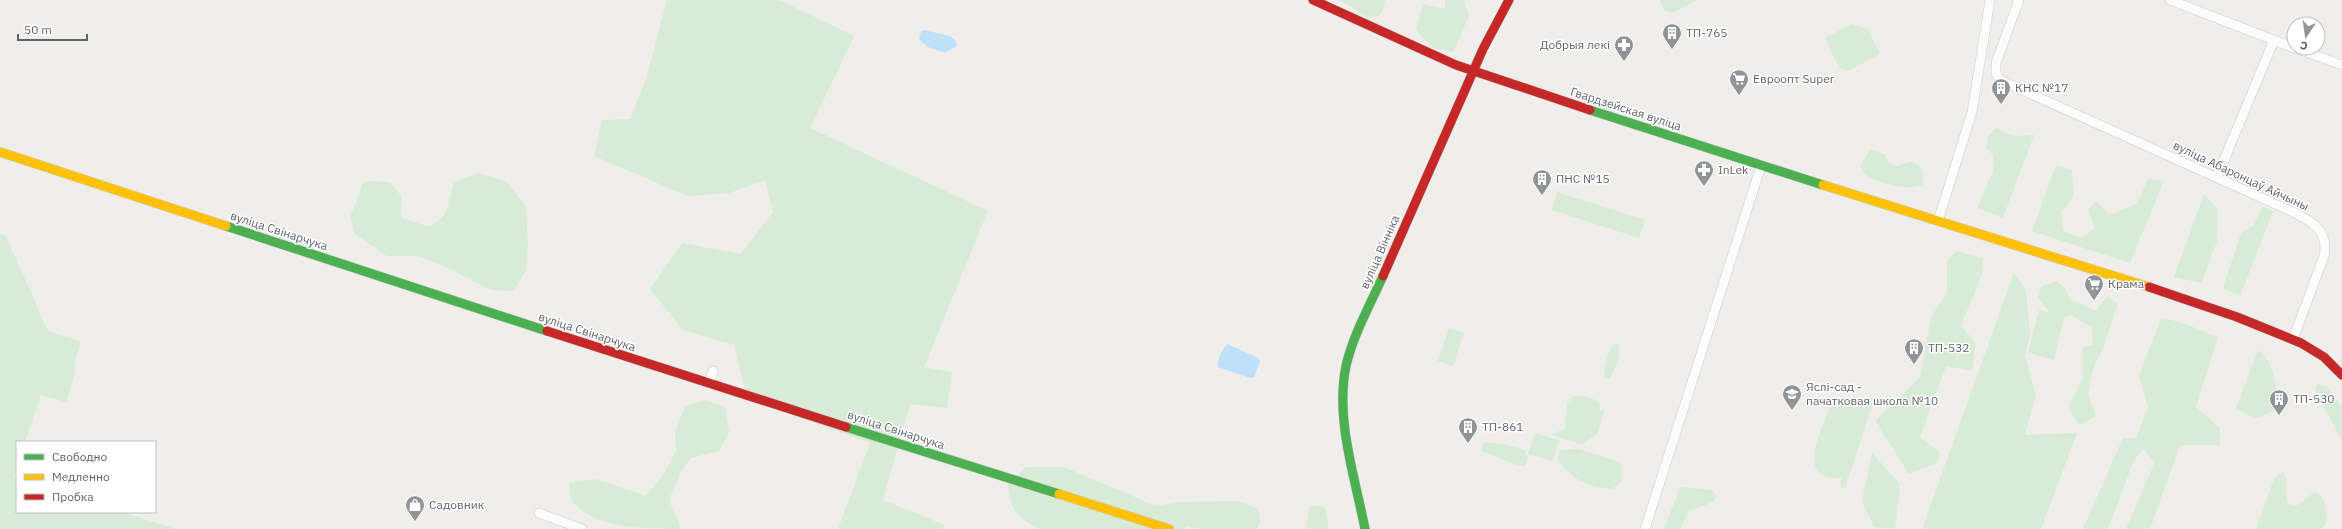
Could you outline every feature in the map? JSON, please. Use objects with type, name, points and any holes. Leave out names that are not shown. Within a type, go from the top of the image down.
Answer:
[{"type":"street","name":"Гвардзейская вуліца","points":[[1313,0],[1384,34],[1474,71],[1761,166],[1938,221]]},
{"type":"street","name":"вуліца Вінніка","points":[[1365,529],[1343,418],[1346,368],[1360,324],[1474,71],[1509,0]]},
{"type":"street","points":[[1990,0],[1972,112],[1938,221],[2133,281],[2237,317],[2293,339],[2324,357],[2342,375]]},
{"type":"street","name":"вуліца Абаронцаў Айчыны","points":[[2019,0],[1998,58],[1997,76],[2003,82],[2217,177],[2305,219],[2316,226],[2324,237],[2324,256],[2293,339]]},
{"type":"street","points":[[2170,0],[2286,45]]},
{"type":"street","points":[[2217,177],[2274,40]]},
{"type":"street","points":[[2317,56],[2342,65]]},
{"type":"street","name":"вуліца Свінарчука","points":[[0,152],[709,383],[1168,529]]},
{"type":"street","points":[[1645,529],[1761,166]]},
{"type":"street","points":[[709,383],[713,371]]},
{"type":"street","points":[[539,513],[582,529]]},
{"type":"green space","points":[[667,0],[779,0],[854,36],[810,128],[988,211],[924,367],[952,372],[947,408],[910,404],[883,500],[945,525],[943,529],[838,529],[870,443],[796,416],[745,390],[734,345],[683,330],[650,289],[682,243],[741,254],[773,212],[765,180],[729,193],[688,196],[594,156],[602,120],[630,119],[646,79]]},
{"type":"green space","points":[[1340,0],[1387,0],[1380,15],[1370,18]]},
{"type":"green space","points":[[1445,0],[1463,0],[1469,15],[1454,52],[1433,48],[1416,30],[1423,4],[1445,9]]},
{"type":"green space","points":[[1660,0],[1697,0],[1673,13],[1664,10]]},
{"type":"green space","points":[[1852,24],[1868,29],[1880,54],[1848,71],[1839,68],[1825,38]]},
{"type":"green space","points":[[1996,128],[2013,136],[2034,135],[2003,218],[1977,208],[1994,169],[1993,155],[1986,148],[1988,136]]},
{"type":"green space","points":[[1870,149],[1884,154],[1889,162],[1896,166],[1911,162],[1916,164],[1923,171],[1922,185],[1910,187],[1894,185],[1880,182],[1867,175],[1860,167]]},
{"type":"green space","points":[[2056,165],[2072,170],[2074,195],[2061,213],[2063,231],[2081,238],[2095,228],[2088,210],[2096,201],[2110,215],[2137,204],[2148,179],[2164,181],[2130,263],[2032,231]]},
{"type":"green space","points":[[478,173],[506,181],[526,207],[528,244],[526,270],[514,291],[491,290],[446,267],[419,256],[387,256],[355,234],[350,217],[364,181],[390,182],[402,197],[401,218],[430,227],[445,215],[454,183]]},
{"type":"green space","points":[[1557,192],[1645,220],[1639,238],[1552,210]]},
{"type":"green space","points":[[2204,194],[2218,210],[2217,242],[2201,283],[2174,277]]},
{"type":"green space","points":[[2263,207],[2273,212],[2240,296],[2223,288],[2241,233],[2253,226]]},
{"type":"green space","points":[[0,234],[6,236],[48,331],[81,342],[75,361],[74,376],[66,402],[41,395],[25,441],[16,441],[16,471],[14,478],[16,479],[16,513],[125,513],[176,529],[0,529]]},
{"type":"green space","points":[[1957,251],[1983,259],[1982,274],[1961,326],[1976,343],[1972,371],[1946,366],[1920,437],[1940,453],[1937,463],[1909,474],[1875,421],[1920,377],[1931,317],[1947,293],[1947,261]]},
{"type":"green space","points":[[2014,273],[2026,290],[2030,334],[2025,356],[2036,395],[2025,435],[2077,433],[2041,529],[1922,529]]},
{"type":"green space","points":[[2057,281],[2066,289],[2069,299],[2096,311],[2107,296],[2118,304],[2103,348],[2094,365],[2088,395],[2096,416],[2079,425],[2068,408],[2083,378],[2082,348],[2093,345],[2092,328],[2071,315],[2064,317],[2054,360],[2028,353],[2039,310],[2050,313],[2037,296],[2042,286]]},
{"type":"green space","points":[[2161,318],[2180,322],[2218,337],[2196,407],[2220,428],[2220,445],[2180,445],[2150,529],[2126,529],[2155,462],[2143,449],[2133,462],[2108,529],[2083,529],[2123,438],[2136,438],[2148,407],[2139,376]]},
{"type":"green space","points":[[1449,328],[1464,333],[1453,366],[1438,361]]},
{"type":"green space","points":[[1615,343],[1618,344],[1619,348],[1617,362],[1610,379],[1606,379],[1604,377],[1607,359],[1610,350]]},
{"type":"green space","points":[[2258,350],[2269,362],[2272,369],[2276,385],[2278,409],[2255,419],[2236,408]]},
{"type":"green space","points":[[2318,384],[2326,386],[2342,407],[2342,441],[2316,393],[2315,388]]},
{"type":"green space","points":[[1573,396],[1585,396],[1591,398],[1600,405],[1600,411],[1605,409],[1597,434],[1582,444],[1551,435],[1565,428],[1567,404]]},
{"type":"green space","points":[[1869,397],[1874,399],[1845,489],[1840,487],[1842,477],[1832,478],[1823,476],[1819,473],[1814,459],[1815,448],[1828,411],[1836,403],[1851,400],[1861,405],[1865,409]]},
{"type":"green space","points":[[706,400],[725,407],[729,432],[719,451],[691,458],[681,471],[669,500],[681,529],[652,529],[621,526],[593,517],[572,501],[569,483],[596,479],[646,496],[663,475],[676,451],[675,432],[685,406]]},
{"type":"green space","points":[[1535,433],[1559,440],[1553,461],[1528,454]]},
{"type":"green space","points":[[1486,442],[1503,444],[1525,450],[1528,458],[1525,466],[1516,465],[1482,451],[1482,445]]},
{"type":"green space","points":[[1579,449],[1620,462],[1622,469],[1621,482],[1612,489],[1587,484],[1574,477],[1557,458],[1560,450]]},
{"type":"green space","points":[[1872,453],[1900,484],[1895,529],[1874,527],[1862,501]]},
{"type":"green space","points":[[1026,467],[1064,467],[1156,506],[1179,502],[1238,501],[1259,509],[1260,523],[1257,529],[1199,529],[1187,526],[1184,529],[1038,529],[1020,516],[1013,506],[1009,493],[1008,484]]},
{"type":"green space","points":[[2284,471],[2286,480],[2286,495],[2289,504],[2296,506],[2315,492],[2321,497],[2325,505],[2327,522],[2321,529],[2256,529],[2274,479]]},
{"type":"green space","points":[[1680,487],[1712,490],[1717,497],[1713,502],[1689,511],[1680,529],[1664,529]]},
{"type":"green space","points":[[1314,505],[1325,508],[1329,529],[1306,529],[1309,508]]},
{"type":"water","points":[[924,30],[950,36],[955,40],[957,46],[945,53],[928,47],[919,39],[921,32]]},
{"type":"water","points":[[1228,344],[1258,358],[1260,362],[1254,377],[1250,378],[1218,367],[1220,354]]},
{"type":"railway","points":[[0,505],[27,529]]},
{"type":"traffic: fast","points":[[1590,110],[1823,185]]},
{"type":"traffic: fast","points":[[226,226],[547,331]]},
{"type":"traffic: fast","points":[[1365,529],[1348,448],[1343,407],[1343,386],[1349,354],[1362,320],[1383,276]]},
{"type":"traffic: fast","points":[[846,427],[1059,494]]},
{"type":"traffic: slow","points":[[0,152],[226,226]]},
{"type":"traffic: slow","points":[[1823,185],[2149,287]]},
{"type":"traffic: slow","points":[[1059,494],[1169,529]]},
{"type":"traffic: jam","points":[[1313,0],[1456,65],[1590,110]]},
{"type":"traffic: jam","points":[[1383,276],[1483,49],[1509,0]]},
{"type":"traffic: jam","points":[[2149,287],[2237,317],[2301,343],[2324,357],[2342,375]]},
{"type":"traffic: jam","points":[[547,331],[846,427]]},
{"type":"place","name":"ТП-765","points":[[1672,50]]},
{"type":"place","name":"Добрыя лекі","points":[[1624,62]]},
{"type":"place","name":"Евроопт Super","points":[[1739,96]]},
{"type":"place","name":"КНС №17","points":[[2001,105]]},
{"type":"place","name":"InLek","points":[[1704,187]]},
{"type":"place","name":"ПНС №15","points":[[1542,196]]},
{"type":"place","name":"Крама","points":[[2094,301]]},
{"type":"place","name":"ТП-532","points":[[1914,365]]},
{"type":"place","name":"Яслі-сад - пачатковая школа №10","points":[[1792,411]]},
{"type":"place","name":"ТП-530","points":[[2279,416]]},
{"type":"place","name":"ТП-861","points":[[1468,444]]},
{"type":"place","name":"Садовник","points":[[415,522]]}]
